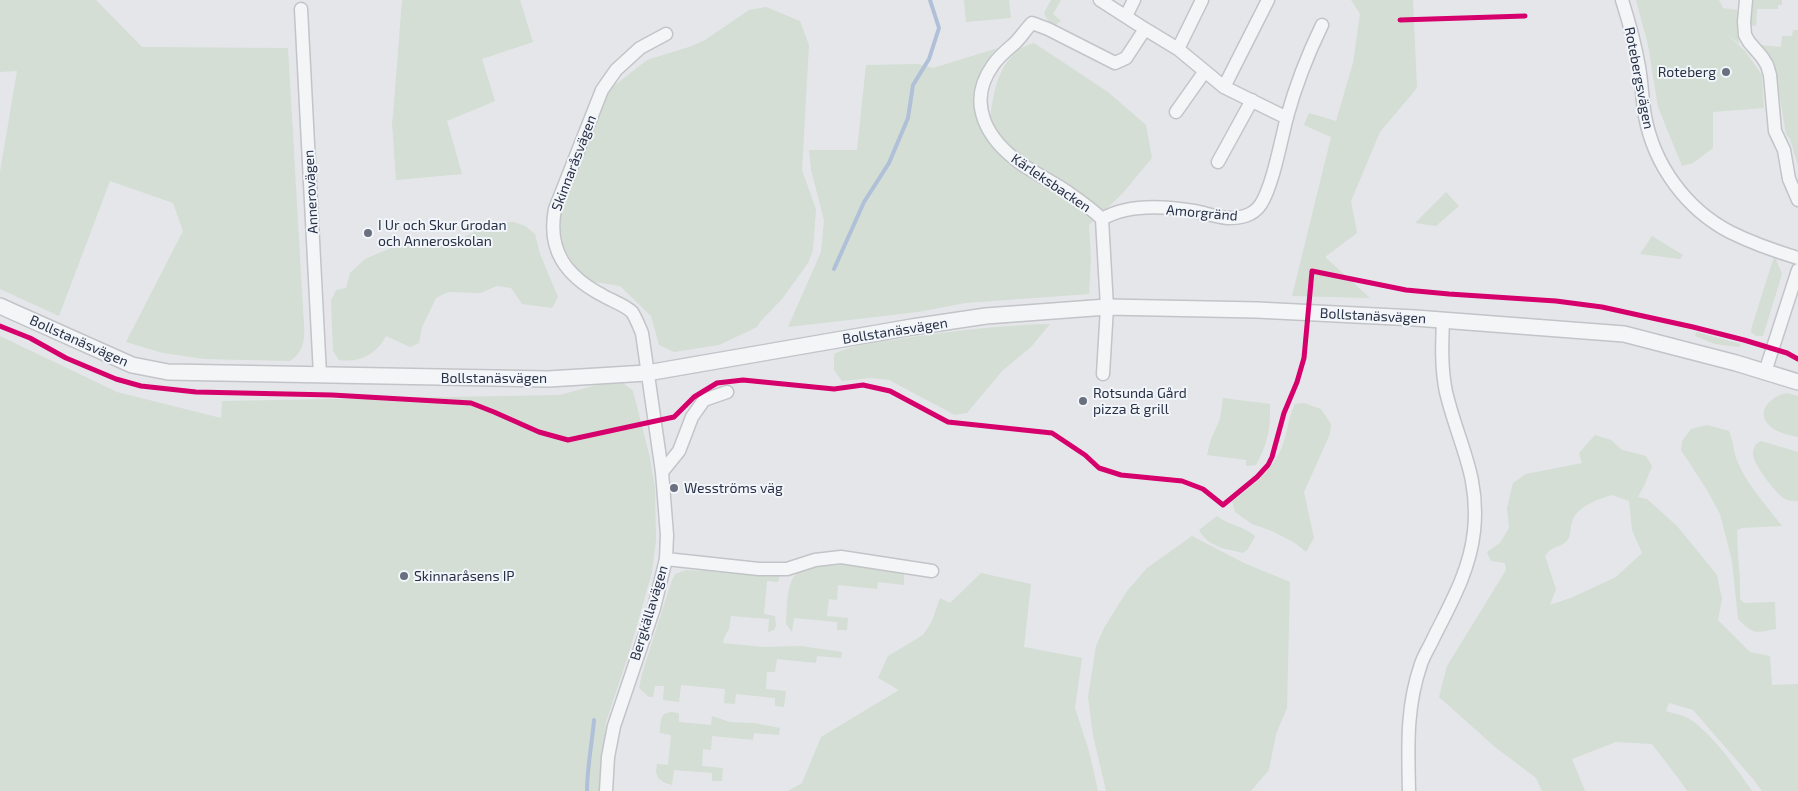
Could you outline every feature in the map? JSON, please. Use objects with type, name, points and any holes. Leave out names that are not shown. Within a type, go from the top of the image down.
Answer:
[{"type":"street","points":[[1100,0],[1178,49],[1224,87],[1287,118]]},
{"type":"street","points":[[1126,16],[1134,0]]},
{"type":"street","points":[[1178,49],[1202,0]]},
{"type":"street","points":[[1224,87],[1268,0]]},
{"type":"street","name":"Rotebergsvägen","points":[[1622,0],[1639,67],[1649,132],[1655,150],[1672,179],[1690,202],[1714,223],[1743,238],[1798,258]]},
{"type":"street","points":[[1747,2],[1744,22],[1746,35],[1749,42],[1762,56],[1767,65],[1770,75],[1775,130],[1784,150],[1789,179],[1798,200]]},
{"type":"street","name":"Annerovägen","points":[[301,9],[320,375]]},
{"type":"street","name":"Kärleksbacken","points":[[1103,374],[1106,307],[1102,219],[1088,206],[1022,165],[1006,152],[993,138],[981,114],[980,92],[992,65],[1016,42],[1032,22],[1115,63],[1126,58],[1145,29]]},
{"type":"street","name":"Amorgränd","points":[[1102,219],[1112,213],[1129,208],[1181,210],[1224,218],[1240,218],[1257,209],[1265,195],[1305,60],[1322,25]]},
{"type":"street","name":"Skinnaråsvägen","points":[[647,373],[642,333],[631,311],[581,283],[564,265],[554,243],[552,223],[555,209],[602,90],[616,70],[640,48],[666,34]]},
{"type":"street","points":[[1176,112],[1205,71]]},
{"type":"street","points":[[1218,162],[1252,100]]},
{"type":"street","points":[[1765,372],[1798,270]]},
{"type":"street","name":"Bollstanäsvägen","points":[[0,306],[132,365],[168,372],[548,379],[647,373],[968,319],[1106,307],[1257,310],[1443,320],[1624,334],[1798,382]]},
{"type":"street","points":[[1409,791],[1408,734],[1410,706],[1421,662],[1464,574],[1474,523],[1475,495],[1472,478],[1446,393],[1442,355],[1443,320]]},
{"type":"street","name":"Bergkällavägen","points":[[606,791],[608,757],[614,726],[654,608],[666,559],[667,535],[662,472],[647,373]]},
{"type":"street","points":[[662,472],[679,451],[692,416],[704,400],[727,392]]},
{"type":"street","points":[[666,559],[759,569],[787,569],[816,560],[841,557],[932,571]]},
{"type":"shaded area","points":[[0,0],[96,0],[142,47],[288,48],[304,331],[303,344],[296,356],[290,361],[204,359],[163,353],[126,342],[183,231],[173,203],[110,181],[59,316],[0,289],[0,172],[17,71],[0,72]]},
{"type":"shaded area","points":[[402,0],[520,0],[533,42],[482,59],[495,101],[447,121],[462,174],[396,180],[392,122]]},
{"type":"shaded area","points":[[964,0],[1009,0],[1011,18],[966,22]]},
{"type":"shaded area","points":[[1051,0],[1061,0],[1053,14],[1061,21],[1054,26],[1050,25],[1044,13]]},
{"type":"shaded area","points":[[1351,0],[1413,0],[1417,88],[1380,132],[1351,201],[1357,233],[1325,257],[1370,298],[1292,296],[1331,137],[1304,125],[1309,113],[1336,121],[1353,63],[1360,14]]},
{"type":"shaded area","points":[[1636,0],[1719,0],[1723,8],[1737,10],[1739,44],[1723,31],[1745,51],[1762,75],[1764,108],[1713,112],[1713,148],[1693,163],[1682,166],[1658,107],[1648,45]]},
{"type":"shaded area","points":[[1752,0],[1782,0],[1782,5],[1778,5],[1778,9],[1757,9],[1756,26],[1750,25]]},
{"type":"shaded area","points":[[766,7],[800,21],[809,45],[802,170],[816,209],[813,250],[808,263],[782,299],[757,327],[719,345],[674,352],[659,345],[651,316],[620,286],[588,281],[578,272],[560,241],[560,216],[606,92],[647,60],[692,46],[705,40],[749,10]]},
{"type":"shaded area","points":[[1793,30],[1798,30],[1798,166],[1790,139],[1786,134],[1774,62],[1760,45],[1781,47],[1782,36],[1792,36]]},
{"type":"shaded area","points":[[1034,43],[1108,92],[1146,125],[1152,158],[1122,194],[1089,225],[1091,257],[1089,294],[965,303],[918,312],[788,327],[821,252],[824,220],[811,170],[809,150],[857,150],[866,65],[918,64],[933,68],[998,48],[989,58],[976,86],[977,105],[988,138],[992,103],[1002,70],[1019,50]]},
{"type":"shaded area","points":[[1446,192],[1459,206],[1436,226],[1415,223]]},
{"type":"shaded area","points":[[502,222],[514,222],[525,226],[535,234],[540,254],[558,297],[552,308],[522,304],[511,288],[497,286],[480,293],[448,292],[436,298],[422,327],[419,343],[410,347],[386,336],[378,348],[367,356],[354,360],[339,360],[333,351],[331,301],[336,290],[346,288],[350,273],[365,259],[410,240],[455,242],[478,230]]},
{"type":"shaded area","points":[[1652,236],[1683,255],[1680,259],[1640,254]]},
{"type":"shaded area","points":[[1774,257],[1782,274],[1763,336],[1756,336],[1751,332],[1752,326]]},
{"type":"shaded area","points":[[1050,324],[1031,347],[1002,371],[967,413],[955,415],[889,380],[870,378],[842,381],[834,370],[834,354],[860,345],[923,335]]},
{"type":"shaded area","points":[[1696,332],[1741,344],[1739,347],[1715,344],[1695,336]]},
{"type":"shaded area","points":[[0,336],[117,392],[221,418],[222,401],[560,395],[607,382],[623,383],[633,391],[650,458],[655,488],[656,540],[652,572],[629,653],[606,722],[600,791],[0,791]]},
{"type":"shaded area","points":[[1787,393],[1798,396],[1798,437],[1774,429],[1766,422],[1764,416],[1766,406],[1770,401]]},
{"type":"shaded area","points":[[1223,398],[1270,404],[1268,435],[1256,465],[1246,466],[1246,460],[1207,455],[1210,442],[1220,419]]},
{"type":"shaded area","points":[[1304,403],[1321,409],[1331,424],[1330,434],[1304,492],[1314,538],[1306,552],[1295,543],[1272,531],[1252,524],[1235,512],[1232,501],[1256,482],[1276,459],[1281,450],[1295,404]]},
{"type":"shaded area","points":[[1707,425],[1729,431],[1737,461],[1743,473],[1782,526],[1742,528],[1737,530],[1740,599],[1744,603],[1775,602],[1776,629],[1755,631],[1748,628],[1738,619],[1732,561],[1720,514],[1681,450],[1682,441],[1691,429]]},
{"type":"shaded area","points":[[1595,435],[1611,440],[1622,450],[1646,456],[1652,466],[1638,497],[1647,499],[1677,526],[1717,575],[1722,599],[1718,620],[1750,652],[1770,656],[1772,685],[1798,684],[1798,791],[1762,791],[1693,710],[1669,703],[1666,711],[1686,717],[1700,727],[1725,753],[1752,791],[1687,791],[1652,744],[1616,742],[1572,759],[1585,791],[1542,791],[1536,778],[1495,747],[1439,697],[1447,666],[1506,570],[1505,563],[1491,561],[1487,552],[1500,543],[1509,528],[1507,508],[1513,483],[1526,474],[1582,463],[1579,453]],"holes":[[[1612,495],[1629,501],[1632,530],[1642,553],[1616,577],[1573,597],[1550,605],[1556,589],[1545,556],[1550,550],[1567,541],[1574,517],[1588,504]]]},
{"type":"shaded area","points":[[1761,441],[1798,452],[1798,501],[1782,497],[1760,471],[1753,455],[1756,444]]},
{"type":"shaded area","points":[[1217,516],[1255,536],[1248,549],[1243,553],[1224,548],[1212,544],[1203,536],[1199,530]]},
{"type":"shaded area","points":[[1192,536],[1244,563],[1290,582],[1287,708],[1276,734],[1269,770],[1251,791],[1106,791],[1093,735],[1088,697],[1096,646],[1104,628],[1127,591],[1147,568]]},
{"type":"shaded area","points":[[843,564],[882,568],[904,573],[904,585],[878,582],[877,589],[838,585],[837,600],[829,599],[827,616],[848,618],[847,630],[837,630],[837,622],[794,618],[792,632],[786,624],[789,590],[795,575],[808,566],[835,566]]},
{"type":"shaded area","points":[[686,570],[780,575],[778,582],[767,581],[764,614],[775,616],[776,626],[774,630],[768,632],[769,619],[731,616],[729,629],[723,643],[763,647],[801,646],[842,652],[841,658],[817,656],[816,663],[777,659],[775,672],[767,672],[766,689],[786,691],[784,707],[775,706],[775,698],[736,694],[735,704],[724,703],[725,689],[681,685],[679,702],[663,700],[664,686],[655,686],[653,697],[649,697],[639,688],[642,674],[671,583],[675,574]]},
{"type":"shaded area","points":[[981,573],[1031,584],[1024,647],[1082,658],[1075,708],[1089,751],[1098,791],[788,791],[802,783],[821,737],[899,690],[878,678],[888,656],[923,635],[932,621],[940,598],[950,603]]},
{"type":"shaded area","points":[[671,712],[679,713],[679,722],[711,725],[712,716],[730,722],[754,723],[780,728],[779,735],[754,733],[753,740],[712,736],[711,750],[703,749],[702,766],[723,768],[722,781],[712,781],[712,773],[674,770],[672,785],[658,778],[656,772],[657,764],[668,765],[671,735],[660,733],[660,728],[664,714]]},
{"type":"waterway","points":[[834,269],[864,202],[889,163],[908,118],[913,85],[929,59],[939,28],[930,0]]},
{"type":"waterway","points":[[587,791],[594,720]]},
{"type":"cycle path","points":[[1400,20],[1525,16]]},
{"type":"cycle path","points":[[0,326],[30,338],[66,358],[116,379],[141,386],[196,392],[332,395],[471,403],[539,432],[568,440],[674,417],[694,397],[717,383],[743,380],[834,389],[863,385],[890,391],[948,422],[1052,433],[1085,455],[1099,468],[1121,475],[1182,481],[1203,489],[1223,505],[1257,477],[1268,465],[1272,457],[1284,413],[1297,382],[1304,358],[1312,271],[1406,290],[1556,301],[1602,307],[1744,340],[1787,353],[1798,359]]},
{"type":"place","name":"Roteberg","points":[[1726,72]]},
{"type":"place","name":"I Ur och Skur Grodan och Anneroskolan","points":[[368,233]]},
{"type":"place","name":"Rotsunda Gård pizza & grill","points":[[1083,401]]},
{"type":"place","name":"Wesströms väg","points":[[674,488]]},
{"type":"place","name":"Skinnaråsens IP","points":[[404,576]]}]
